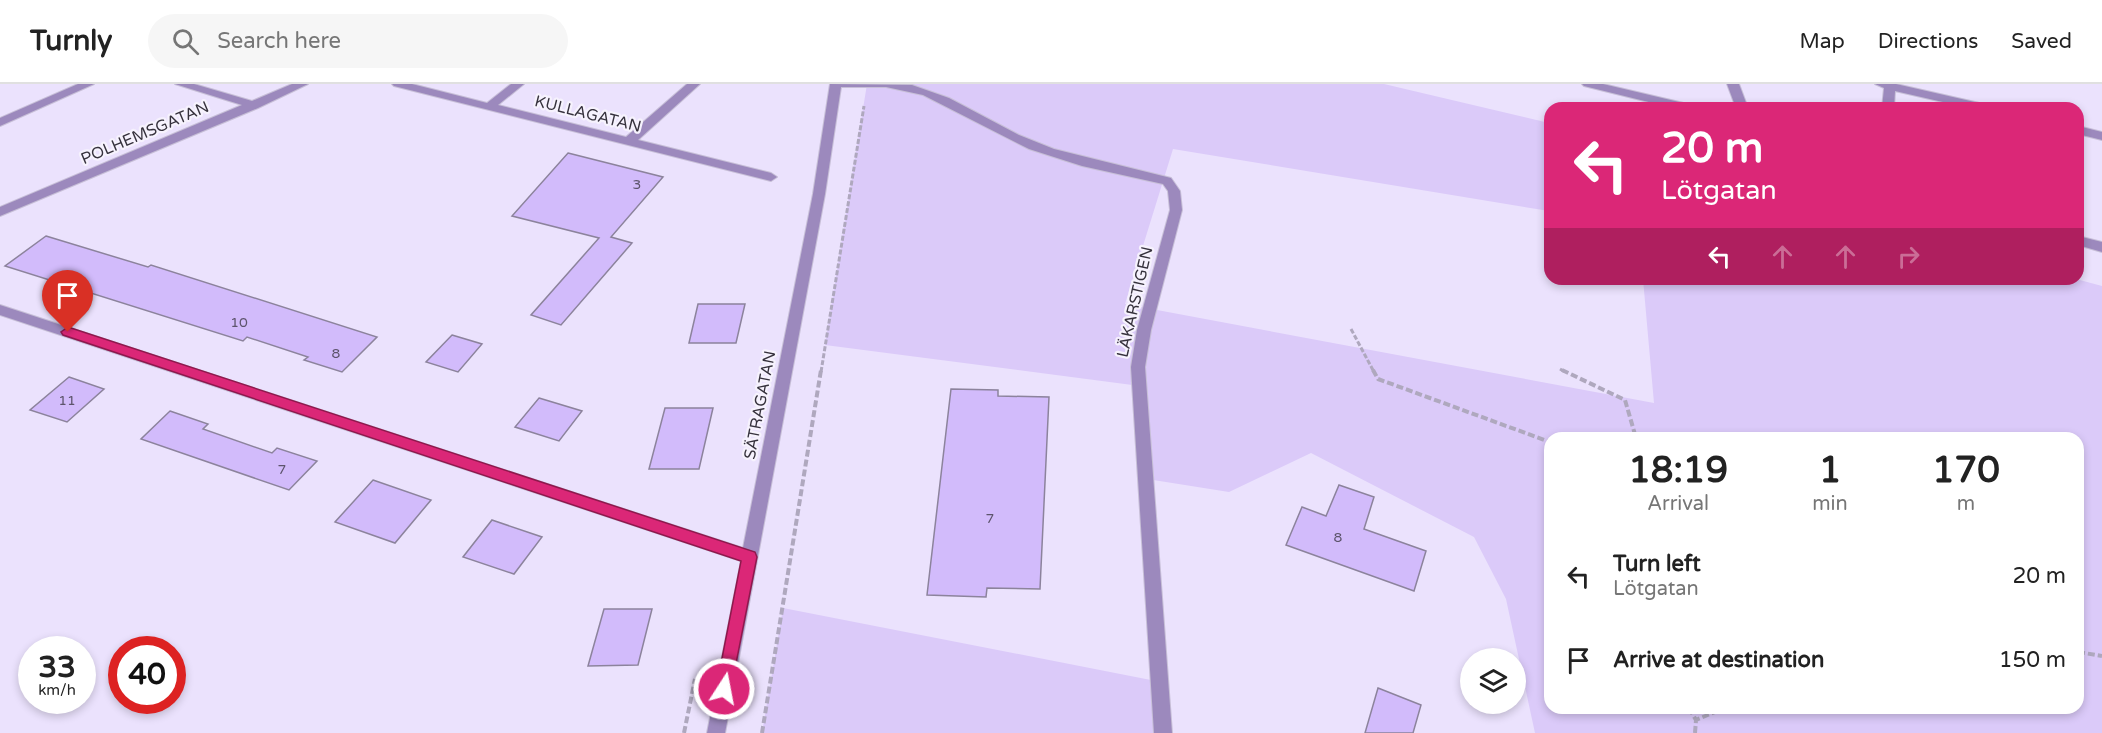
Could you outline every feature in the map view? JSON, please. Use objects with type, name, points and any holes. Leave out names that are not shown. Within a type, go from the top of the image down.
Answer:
[{"type":"street","points":[[0,122],[88,84]]},
{"type":"street","points":[[181,84],[254,105]]},
{"type":"street","name":"POLHEMSGATAN","points":[[0,212],[302,84]]},
{"type":"street","name":"KULLAGATAN","points":[[398,84],[771,177]]},
{"type":"street","points":[[490,106],[518,84]]},
{"type":"street","points":[[629,141],[694,84]]},
{"type":"street","name":"LÄKARSTIGEN","points":[[836,84],[908,86],[939,95],[1031,146],[1064,157],[1167,181],[1174,191],[1176,210],[1144,330],[1138,367],[1164,733]]},
{"type":"street","name":"SÄTRAGATAN","points":[[716,733],[819,194],[836,84]]},
{"type":"street","points":[[1588,84],[1663,102]]},
{"type":"street","points":[[1733,84],[1740,102]]},
{"type":"street","points":[[1887,102],[1885,85],[1958,102]]},
{"type":"street","points":[[2084,132],[2102,136]]},
{"type":"street","points":[[2084,243],[2102,248]]},
{"type":"street","points":[[0,310],[749,557]]},
{"type":"path","points":[[762,733],[867,84]]},
{"type":"path","points":[[1351,329],[1378,379],[1544,440]]},
{"type":"path","points":[[1560,369],[1625,400],[1634,432]]},
{"type":"path","points":[[2084,653],[2102,657]]},
{"type":"path","points":[[1692,714],[1696,720],[1695,733]]},
{"type":"path","points":[[1696,720],[1710,714]]},
{"type":"shaded area","points":[[867,84],[1384,84],[1544,122],[1544,210],[1173,149],[1125,304],[1654,403],[1644,285],[2084,285],[2084,281],[2102,286],[2102,733],[1535,733],[1526,691],[1526,648],[1517,648],[1506,599],[1474,537],[1311,453],[1229,492],[1147,479],[1140,386],[825,345]]},
{"type":"shaded area","points":[[783,608],[1161,682],[1163,733],[762,733]]},
{"type":"building","points":[[568,153],[663,177],[611,237],[632,243],[561,325],[531,315],[599,238],[512,216]]},
{"type":"building","points":[[46,236],[148,267],[151,265],[377,337],[342,372],[304,360],[308,357],[247,337],[243,341],[5,266]]},
{"type":"building","points":[[698,304],[745,304],[736,343],[689,343]]},
{"type":"building","points":[[452,335],[482,344],[458,372],[426,362]]},
{"type":"building","points":[[69,377],[104,389],[67,422],[30,410]]},
{"type":"building","points":[[951,389],[998,390],[998,396],[1049,397],[1040,589],[987,588],[986,597],[927,595]]},
{"type":"building","points":[[539,398],[582,411],[559,441],[515,427]]},
{"type":"building","points":[[665,408],[713,408],[699,469],[649,469]]},
{"type":"building","points":[[170,411],[208,424],[203,429],[272,453],[277,448],[317,461],[289,490],[141,439]]},
{"type":"building","points":[[373,480],[431,500],[395,543],[335,522]]},
{"type":"building","points":[[1339,485],[1374,497],[1364,529],[1426,551],[1414,591],[1286,545],[1302,507],[1326,516]]},
{"type":"building","points":[[492,520],[542,537],[514,574],[463,557]]},
{"type":"building","points":[[604,609],[652,609],[638,665],[588,666]]},
{"type":"building","points":[[1378,688],[1421,705],[1413,733],[1365,733]]},
{"type":"route","points":[[68,332],[749,557],[724,689]]}]
